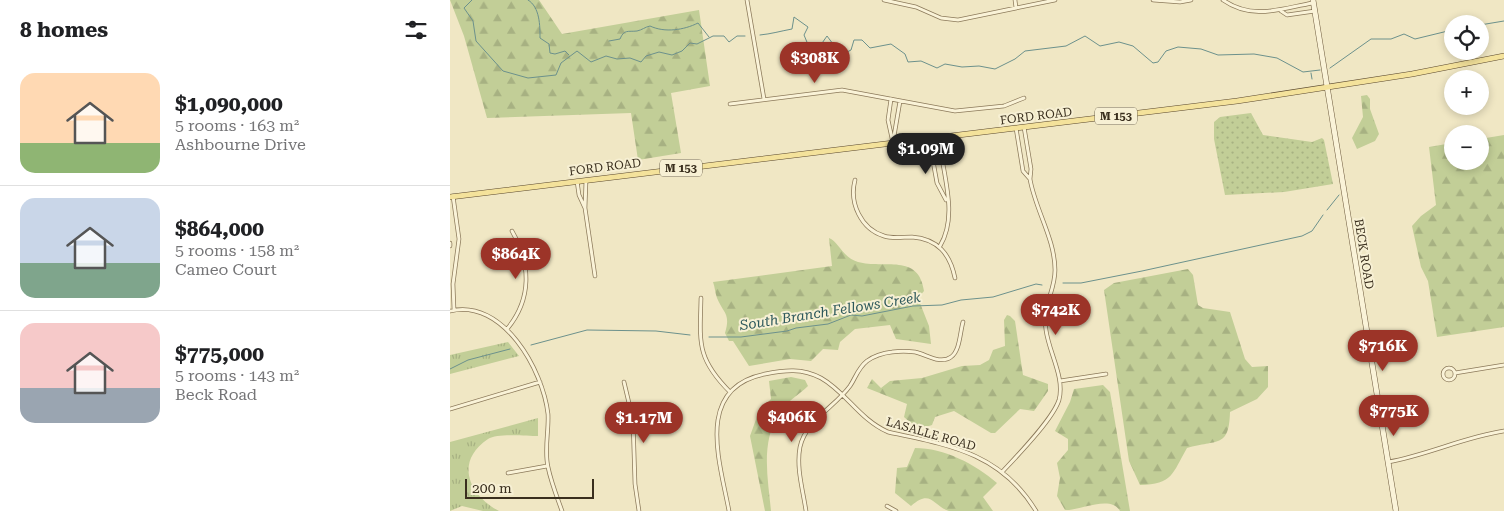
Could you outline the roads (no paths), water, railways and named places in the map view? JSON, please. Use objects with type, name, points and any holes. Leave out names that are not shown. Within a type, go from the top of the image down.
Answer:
[{"type":"main road","name":"BECK ROAD","points":[[1314,2],[1396,511]]},
{"type":"main road","name":"FORD ROAD","points":[[452,197],[586,179],[939,138],[1328,88],[1504,56]]},
{"type":"street","points":[[747,0],[764,99]]},
{"type":"street","points":[[884,0],[916,7],[952,20],[1055,0]]},
{"type":"street","points":[[1015,0],[1016,8]]},
{"type":"street","points":[[1153,0],[1180,2],[1191,0]]},
{"type":"street","points":[[1223,0],[1238,7],[1261,12],[1280,11],[1287,7],[1314,2]]},
{"type":"street","points":[[1280,11],[1287,15],[1315,11]]},
{"type":"street","points":[[730,104],[842,90],[955,111],[1004,106],[1024,98]]},
{"type":"street","points":[[891,99],[888,120],[893,143]]},
{"type":"street","points":[[893,143],[900,101]]},
{"type":"street","points":[[1003,472],[1055,409],[1060,395],[1060,381],[1048,345],[1045,320],[1046,303],[1054,282],[1054,261],[1030,179],[1031,169],[1024,127]]},
{"type":"street","points":[[1016,128],[1023,171],[1030,179]]},
{"type":"street","points":[[939,138],[948,203],[949,227],[940,246]]},
{"type":"street","points":[[929,139],[935,176],[948,203]]},
{"type":"street","points":[[935,176],[944,175]]},
{"type":"street","points":[[586,179],[585,208],[595,276]]},
{"type":"street","points":[[855,180],[853,188],[856,208],[866,225],[886,237],[923,239],[940,246],[952,264],[955,278]]},
{"type":"street","points":[[577,181],[579,196],[585,208]]},
{"type":"street","points":[[452,197],[459,239],[453,284],[452,310],[478,313],[507,329],[527,355],[540,382],[548,414],[548,466],[562,511]]},
{"type":"street","points":[[507,329],[521,310],[526,288],[521,246],[512,230]]},
{"type":"street","points":[[701,298],[699,326],[703,352],[712,370],[730,392],[720,410],[716,431],[729,511]]},
{"type":"street","points":[[806,511],[799,469],[799,455],[802,439],[810,427],[850,386],[857,372],[866,362],[884,353],[915,352],[935,359],[950,358],[958,347],[963,322]]},
{"type":"street","points":[[1455,373],[1504,365]]},
{"type":"street","name":"LASALLE ROAD","points":[[730,392],[753,377],[792,370],[817,376],[841,394],[869,422],[878,428],[972,453],[1003,472],[1020,489],[1036,511]]},
{"type":"street","points":[[1060,381],[1106,374]]},
{"type":"street","points":[[450,409],[540,382]]},
{"type":"street","points":[[624,382],[633,420],[639,511]]},
{"type":"street","points":[[1388,462],[1417,457],[1464,438],[1504,431]]},
{"type":"street","points":[[508,473],[548,466]]},
{"type":"street","points":[[886,506],[896,511]]},
{"type":"waterway","points":[[472,0],[464,8],[473,21],[476,41],[503,71],[528,78],[556,75],[561,63],[577,51],[591,62],[606,56],[617,59],[630,58],[641,62],[646,56],[659,52],[672,55],[682,51],[690,43],[697,44],[713,36],[724,36],[729,42],[737,36],[745,36]]},
{"type":"waterway","points":[[528,0],[535,7],[540,38],[549,44],[550,53],[555,54],[565,51],[569,55]]},
{"type":"waterway","points":[[760,35],[792,29],[794,17],[808,27],[804,35],[809,47],[820,46],[827,36],[833,44],[845,53],[851,50],[854,40],[862,40],[870,48],[891,44],[905,54],[908,62],[921,61],[937,68],[945,64],[995,69],[1015,59],[1025,51],[1066,46],[1085,36],[1100,46],[1119,42],[1133,46],[1153,63],[1158,62],[1166,51],[1178,47],[1201,49],[1218,55],[1254,54],[1277,58],[1303,72],[1320,70]]},
{"type":"waterway","points":[[1489,24],[1504,21]]},
{"type":"waterway","points":[[609,41],[620,39],[627,32],[637,31],[650,26],[674,30],[698,23],[709,37]]},
{"type":"waterway","points":[[1330,68],[1371,39],[1391,39],[1404,34],[1415,39],[1444,32]]},
{"type":"waterway","name":"South Branch Fellows Creek","points":[[1311,73],[1312,79]]},
{"type":"waterway","name":"South Branch Fellows Creek","points":[[1327,210],[1339,195]]},
{"type":"waterway","name":"South Branch Fellows Creek","points":[[1063,283],[1081,283],[1302,236],[1312,231],[1323,215]]},
{"type":"waterway","name":"South Branch Fellows Creek","points":[[709,337],[741,337],[787,331],[828,324],[851,315],[862,316],[913,306],[942,305],[961,300],[993,297],[1036,284],[1042,285]]},
{"type":"waterway","name":"South Branch Fellows Creek","points":[[531,345],[587,330],[656,331],[690,335]]},
{"type":"waterway","name":"South Branch Fellows Creek","points":[[450,369],[468,360],[510,349]]}]
